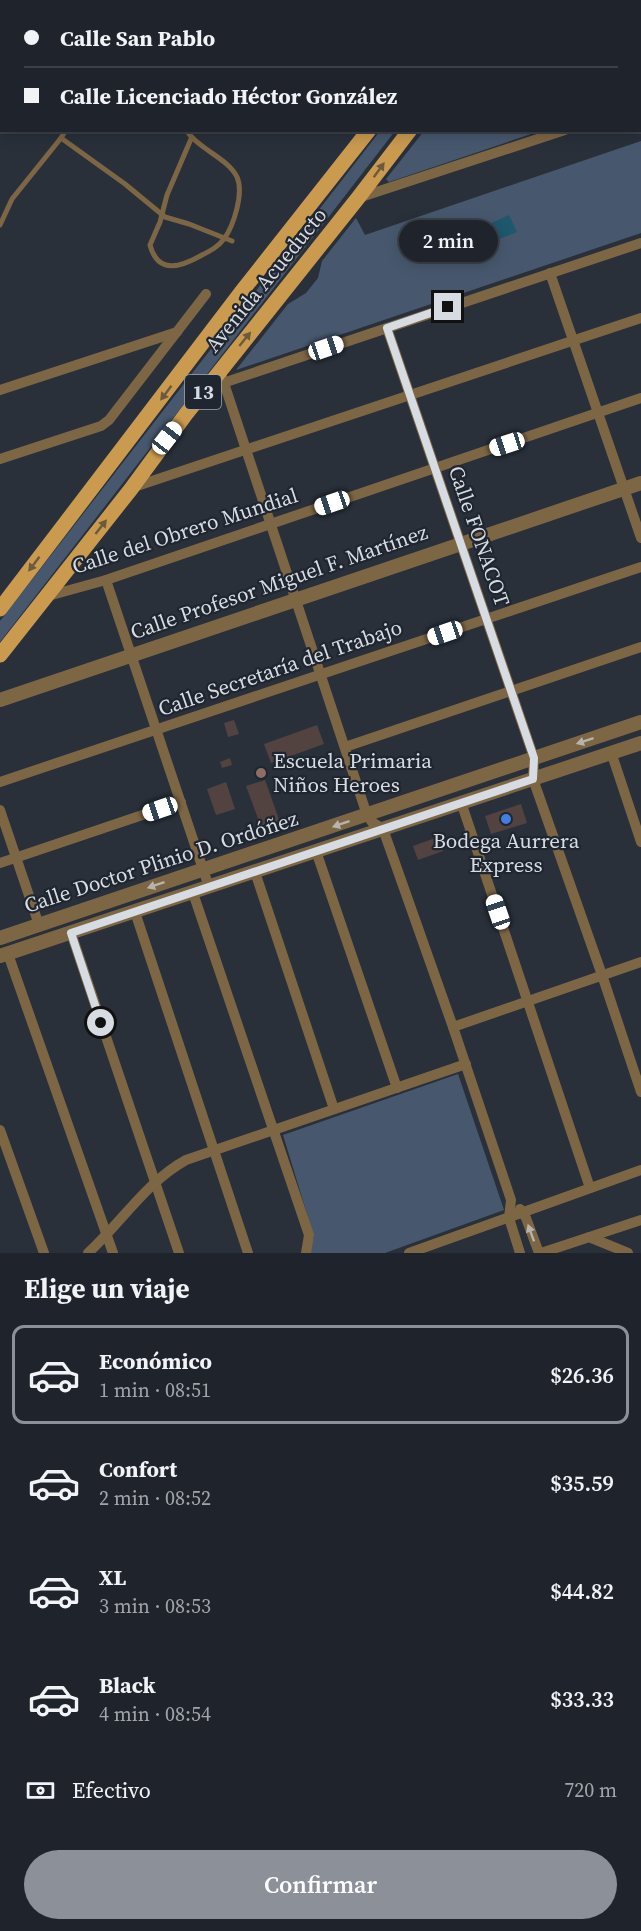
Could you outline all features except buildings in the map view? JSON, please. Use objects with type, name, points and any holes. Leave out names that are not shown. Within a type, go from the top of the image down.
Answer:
[{"type":"main road","name":"Avenida Acueducto","points":[[0,609],[242,291],[367,132]]},
{"type":"main road","name":"Avenida Acueducto","points":[[0,656],[206,389],[222,377],[408,132]]},
{"type":"street","points":[[358,198],[559,132]]},
{"type":"street","points":[[520,1253],[509,1218],[511,1200],[466,1064],[383,829],[372,822],[367,815],[222,377],[387,328],[641,243]]},
{"type":"street","points":[[550,273],[641,538]]},
{"type":"street","points":[[0,459],[101,426],[109,420],[206,294]]},
{"type":"street","points":[[131,489],[641,318]]},
{"type":"street","name":"Calle FONACOT","points":[[387,328],[534,758]]},
{"type":"street","points":[[0,390],[177,332]]},
{"type":"street","name":"Calle del Obrero Mundial","points":[[48,596],[106,580],[641,398]]},
{"type":"street","name":"Calle Profesor Miguel F. Martínez","points":[[0,700],[641,483]]},
{"type":"street","name":"Calle Secretaría del Trabajo","points":[[0,782],[641,567]]},
{"type":"street","points":[[106,580],[209,887]]},
{"type":"street","points":[[345,747],[641,647]]},
{"type":"street","name":"Calle Doctor Plinio D. Ordóñez","points":[[0,938],[641,722]]},
{"type":"street","name":"Calle Doctor Plinio D. Ordóñez","points":[[4,955],[641,742]]},
{"type":"street","points":[[611,752],[641,843]]},
{"type":"street","points":[[534,758],[533,779],[641,1092]]},
{"type":"street","points":[[0,863],[181,802]]},
{"type":"street","points":[[461,802],[590,1188]]},
{"type":"street","points":[[0,810],[39,925]]},
{"type":"street","points":[[296,840],[302,856]]},
{"type":"street","points":[[316,852],[397,1088]]},
{"type":"street","points":[[255,872],[334,1109]]},
{"type":"street","points":[[194,892],[309,1235],[306,1253]]},
{"type":"street","points":[[135,912],[248,1253]]},
{"type":"street","points":[[71,933],[179,1253]]},
{"type":"street","points":[[4,955],[113,1253]]},
{"type":"street","points":[[453,1027],[641,962]]},
{"type":"street","points":[[88,1253],[108,1235],[155,1182],[169,1169],[186,1160],[466,1064]]},
{"type":"street","points":[[0,1130],[44,1253]]},
{"type":"street","points":[[409,1253],[641,1170]]},
{"type":"street","points":[[511,1200],[524,1213],[540,1253],[641,1220]]},
{"type":"street","points":[[589,1237],[628,1253]]},
{"type":"lane","points":[[0,225],[12,199],[65,132]]},
{"type":"lane","points":[[187,132],[192,139],[227,165],[237,176],[239,198],[225,238],[216,247],[188,263],[175,267],[157,260],[150,245],[167,195],[192,139]]},
{"type":"lane","points":[[62,138],[170,220],[189,224],[232,241]]},
{"type":"shaded area","points":[[379,132],[394,132],[0,642],[0,621]]},
{"type":"shaded area","points":[[423,132],[537,132],[389,182],[386,179]]},
{"type":"shaded area","points":[[641,141],[641,233],[236,370],[288,304],[306,293],[318,278],[322,261],[356,218],[365,235]]},
{"type":"shaded area","points":[[509,215],[517,232],[494,241],[485,237],[487,225]]},
{"type":"shaded area","points":[[458,1074],[504,1210],[385,1253],[308,1253],[314,1237],[283,1135]]},
{"type":"place","name":"Escuela Primaria Niños Heroes","points":[[261,773]]},
{"type":"place","name":"Bodega Aurrera Express","points":[[506,819]]},
{"type":"route","points":[[101,1023],[71,933],[533,779],[534,758],[387,328],[448,307]]}]
